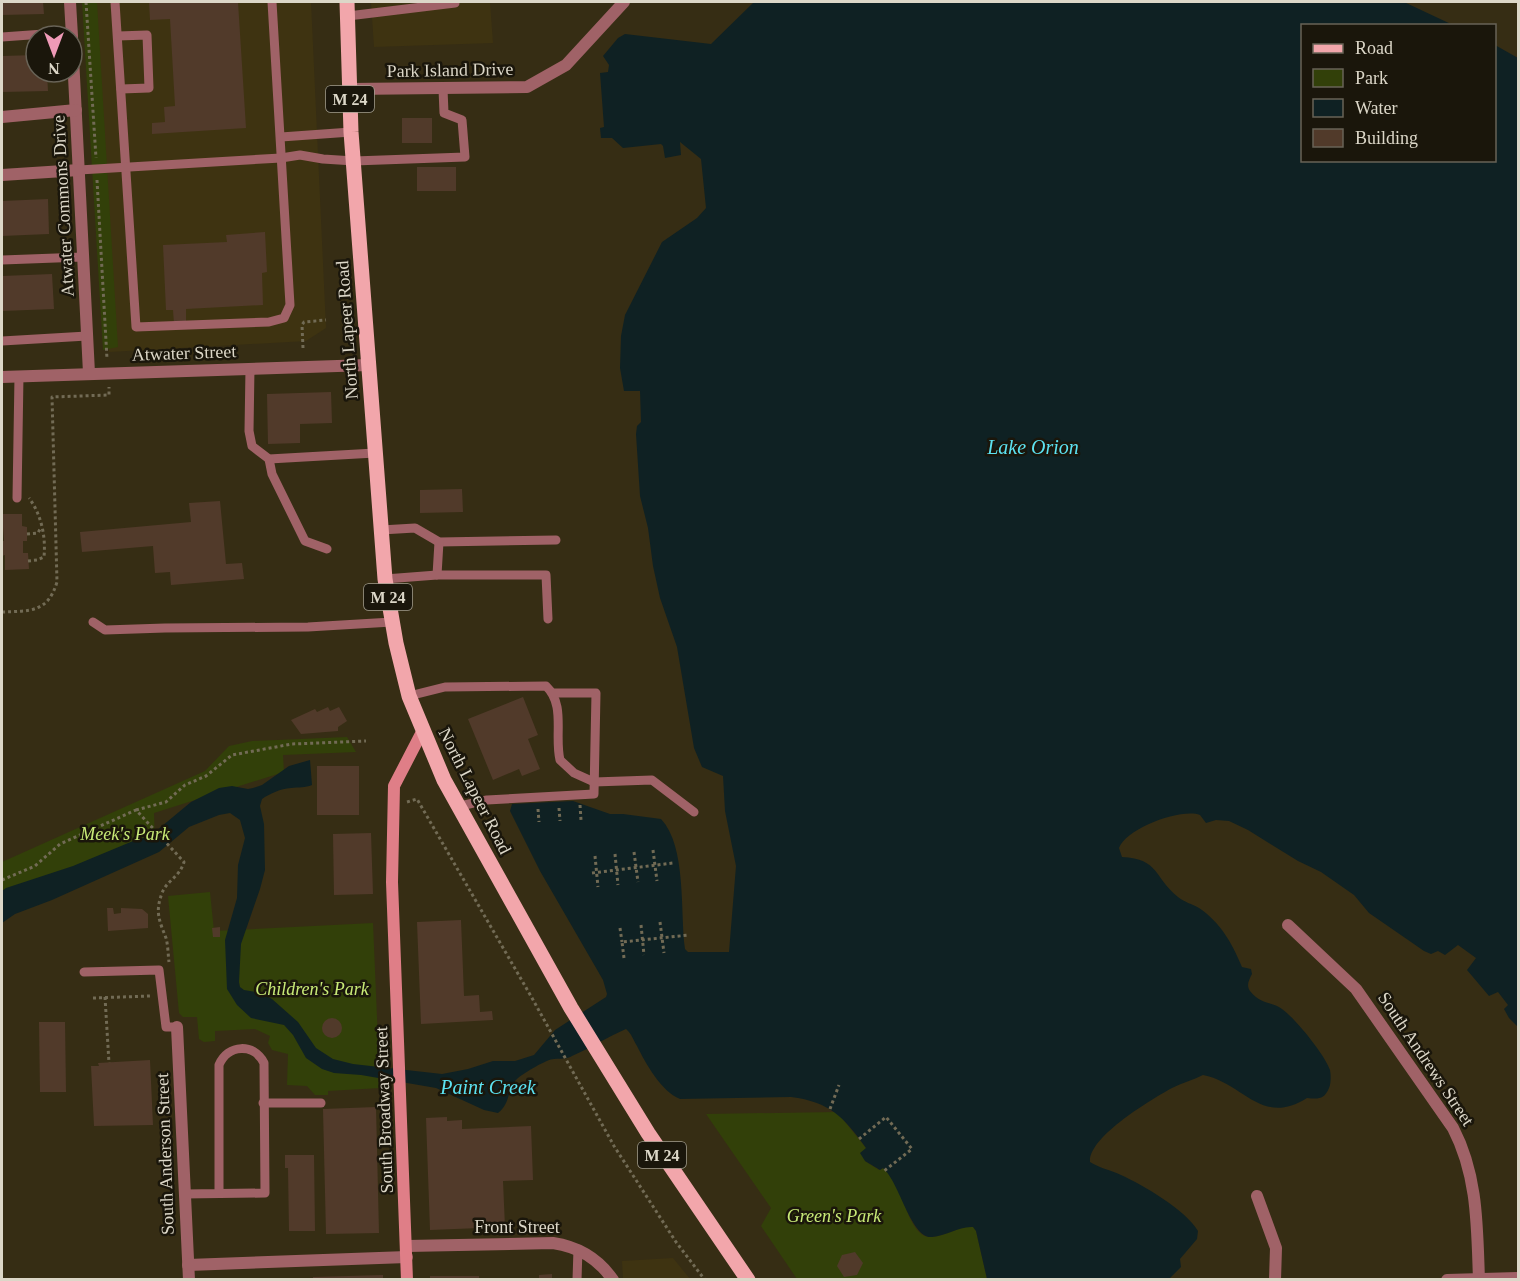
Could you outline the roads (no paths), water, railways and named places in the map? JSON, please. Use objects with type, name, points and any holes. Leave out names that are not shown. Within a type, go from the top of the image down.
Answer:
[{"type":"main road","name":"North Lapeer Road","points":[[348,9],[351,132],[385,579],[409,696],[444,780],[571,1008],[648,1133],[748,1280]]},
{"type":"street","name":"Atwater Commons Drive","points":[[70,2],[71,24]]},
{"type":"street","name":"Park Island Drive","points":[[350,89],[527,87],[566,65],[624,2]]},
{"type":"street","name":"Atwater Commons Drive","points":[[75,84],[89,373]]},
{"type":"street","points":[[2,117],[76,110]]},
{"type":"street","points":[[2,176],[79,170]]},
{"type":"street","name":"Atwater Street","points":[[2,377],[368,365]]},
{"type":"street","name":"South Broadway Street","points":[[407,1280],[392,882],[394,786],[423,730]]},
{"type":"street","name":"South Andrews Street","points":[[1288,925],[1356,989],[1453,1128],[1464,1150],[1473,1186],[1479,1279]]},
{"type":"street","name":"South Anderson Street","points":[[177,1027],[189,1280]]},
{"type":"street","points":[[1257,1196],[1276,1248],[1275,1280]]},
{"type":"street","name":"Front Street","points":[[188,1265],[553,1243],[578,1249],[605,1268],[614,1280]]},
{"type":"street","points":[[1447,1280],[1518,1278]]},
{"type":"lane","points":[[115,2],[136,327],[269,322],[284,318],[290,305],[272,2]]},
{"type":"lane","points":[[348,9],[455,2]]},
{"type":"lane","points":[[117,36],[147,34],[149,88],[121,89]]},
{"type":"lane","points":[[2,37],[24,36]]},
{"type":"lane","points":[[79,170],[300,155],[323,159],[354,160],[465,157],[462,120],[444,113],[443,89]]},
{"type":"lane","points":[[281,136],[351,132]]},
{"type":"lane","points":[[2,260],[83,257]]},
{"type":"lane","points":[[2,341],[87,336]]},
{"type":"lane","points":[[250,368],[249,431],[252,446],[269,459],[375,453]]},
{"type":"lane","points":[[17,498],[19,376]]},
{"type":"lane","points":[[269,459],[272,474],[305,542],[327,549]]},
{"type":"lane","points":[[381,530],[415,528],[439,542],[556,540]]},
{"type":"lane","points":[[436,575],[439,542]]},
{"type":"lane","points":[[385,579],[436,575],[546,575],[548,619]]},
{"type":"lane","points":[[93,622],[105,630],[308,627],[392,622]]},
{"type":"lane","points":[[409,696],[445,687],[546,686],[553,693],[557,703],[560,760],[574,773],[594,782],[652,780],[694,812]]},
{"type":"lane","points":[[459,806],[487,800],[594,794],[596,693],[553,693]]},
{"type":"lane","points":[[84,972],[159,970],[166,1027],[177,1027]]},
{"type":"lane","points":[[184,1194],[265,1192],[264,1064],[261,1058],[250,1049],[242,1048],[228,1053],[219,1065],[219,1193]]},
{"type":"lane","points":[[263,1103],[321,1103]]},
{"type":"lane","points":[[577,1279],[578,1249]]},
{"type":"water","name":"Lake Orion","points":[[754,2],[1404,2],[1451,24],[1301,24],[1301,162],[1496,162],[1496,46],[1518,58],[1518,1027],[1509,1018],[1504,1009],[1508,1005],[1498,992],[1489,996],[1467,970],[1476,958],[1458,945],[1445,955],[1438,951],[1431,954],[1424,951],[1369,913],[1354,895],[1321,872],[1298,861],[1248,830],[1229,821],[1216,820],[1206,823],[1200,815],[1180,814],[1155,821],[1132,833],[1119,848],[1122,857],[1134,858],[1150,865],[1178,897],[1199,908],[1214,920],[1230,942],[1242,967],[1251,969],[1252,974],[1248,985],[1250,991],[1258,999],[1282,1009],[1294,1020],[1322,1055],[1331,1074],[1330,1086],[1323,1097],[1307,1098],[1291,1106],[1277,1108],[1265,1106],[1217,1079],[1203,1075],[1172,1088],[1150,1101],[1110,1130],[1099,1141],[1092,1152],[1090,1162],[1121,1175],[1152,1192],[1184,1215],[1198,1231],[1197,1239],[1180,1259],[1181,1267],[1169,1279],[987,1279],[976,1231],[973,1227],[932,1237],[925,1235],[912,1220],[889,1175],[883,1168],[880,1170],[865,1161],[860,1153],[866,1148],[835,1113],[805,1099],[791,1097],[680,1099],[667,1090],[655,1076],[626,1029],[570,1057],[551,1060],[525,1073],[514,1082],[505,1104],[498,1113],[484,1110],[436,1088],[361,1075],[334,1073],[322,1069],[306,1058],[293,1035],[284,1025],[251,1018],[237,1005],[227,989],[225,940],[237,898],[238,865],[245,838],[240,820],[230,813],[189,827],[159,852],[15,914],[2,923],[2,891],[6,888],[73,866],[150,836],[191,802],[219,788],[232,786],[253,788],[262,785],[289,766],[310,760],[312,785],[279,790],[262,799],[260,806],[264,824],[265,870],[241,944],[239,982],[240,987],[244,990],[261,993],[272,999],[298,1022],[316,1048],[333,1059],[353,1064],[442,1074],[493,1061],[515,1061],[534,1055],[555,1030],[606,997],[603,980],[540,871],[510,811],[512,804],[573,801],[610,814],[661,819],[669,831],[679,863],[685,949],[688,952],[729,952],[736,866],[725,811],[723,776],[702,767],[694,748],[677,647],[660,598],[640,496],[636,434],[637,426],[641,422],[640,391],[624,391],[620,368],[621,336],[625,315],[662,242],[697,218],[706,208],[701,159],[680,142],[681,155],[665,158],[661,144],[623,148],[612,138],[601,138],[600,128],[604,127],[600,73],[608,72],[609,65],[603,56],[618,38],[625,34],[711,44]]},
{"type":"park label","name":"Meek's Park","points":[[125,834]]},
{"type":"park label","name":"Children's Park","points":[[312,989]]},
{"type":"park label","name":"Green's Park","points":[[834,1216]]},
{"type":"water label","name":"Paint Creek","points":[[488,1087]]}]
